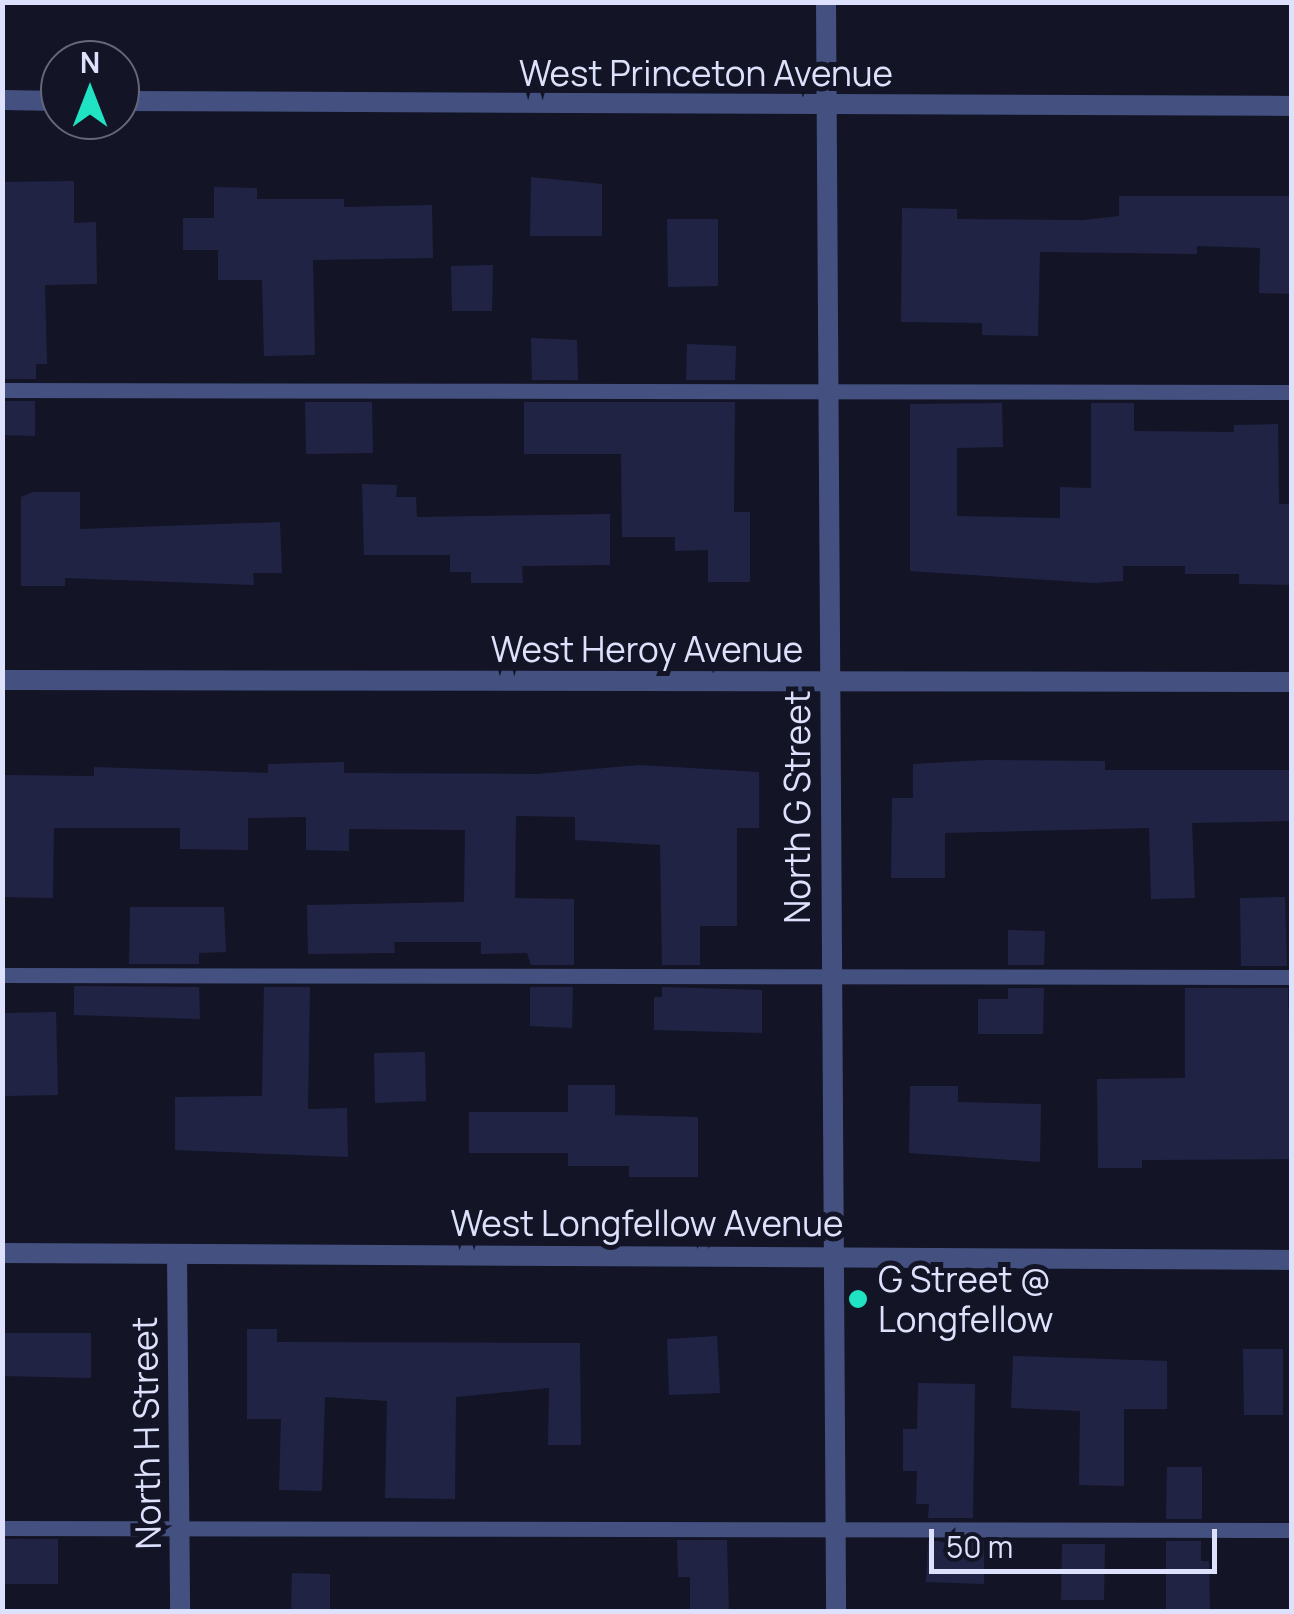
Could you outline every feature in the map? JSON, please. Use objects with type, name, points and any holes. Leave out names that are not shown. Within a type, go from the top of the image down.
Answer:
[{"type":"street","name":"North G Street","points":[[826,2],[836,1612]]},
{"type":"street","points":[[2,100],[40,101]]},
{"type":"street","name":"West Princeton Avenue","points":[[140,101],[1292,106]]},
{"type":"street","name":"West Heroy Avenue","points":[[2,680],[1292,682]]},
{"type":"street","name":"West Longfellow Avenue","points":[[2,1253],[1292,1260]]},
{"type":"street","name":"North H Street","points":[[177,1254],[180,1612]]},
{"type":"lane","points":[[2,390],[1292,392]]},
{"type":"lane","points":[[2,975],[1292,977]]},
{"type":"lane","points":[[2,1528],[1292,1530]]},
{"type":"building","points":[[531,177],[602,184],[602,236],[530,236]]},
{"type":"building","points":[[74,181],[74,223],[96,222],[97,284],[45,285],[47,364],[36,364],[36,379],[2,379],[4,182]]},
{"type":"building","points":[[214,187],[257,188],[257,199],[344,199],[344,207],[432,205],[433,258],[313,260],[315,355],[264,356],[262,280],[218,280],[218,250],[183,250],[183,218],[214,218]]},
{"type":"building","points":[[1119,196],[1292,196],[1292,294],[1259,293],[1260,248],[1197,246],[1197,254],[1040,252],[1038,336],[982,335],[982,323],[901,322],[902,208],[957,209],[957,219],[1083,220],[1119,216]]},
{"type":"building","points":[[667,219],[718,219],[718,286],[668,287]]},
{"type":"building","points":[[493,265],[492,311],[452,311],[451,266]]},
{"type":"building","points":[[531,338],[577,340],[578,380],[532,380]]},
{"type":"building","points":[[687,344],[736,346],[735,380],[686,380]]},
{"type":"building","points":[[2,401],[35,401],[35,436],[2,435]]},
{"type":"building","points":[[305,402],[372,402],[373,453],[306,454]]},
{"type":"building","points":[[524,402],[735,402],[734,512],[750,512],[750,582],[708,582],[708,550],[675,551],[675,537],[622,537],[621,454],[524,454]]},
{"type":"building","points":[[1002,403],[1003,447],[957,448],[957,516],[1060,518],[1060,487],[1091,488],[1091,403],[1134,403],[1134,431],[1234,432],[1234,425],[1278,424],[1279,504],[1292,504],[1292,585],[1239,584],[1239,574],[1185,574],[1185,566],[1123,566],[1123,581],[1095,583],[910,571],[910,404]]},
{"type":"building","points":[[362,484],[397,485],[396,497],[416,497],[417,517],[610,514],[610,565],[522,566],[523,583],[471,583],[471,572],[450,572],[450,555],[364,555]]},
{"type":"building","points":[[32,492],[80,492],[80,529],[280,522],[282,573],[253,573],[254,585],[65,578],[65,586],[21,586],[21,497]]},
{"type":"building","points":[[1105,761],[1105,770],[1292,770],[1292,821],[1192,823],[1195,898],[1151,899],[1149,828],[945,833],[945,878],[891,878],[892,798],[913,798],[913,764]]},
{"type":"building","points":[[344,762],[344,773],[537,774],[639,765],[759,772],[759,828],[737,828],[737,926],[700,926],[700,965],[662,965],[660,845],[575,840],[575,817],[516,816],[515,898],[574,899],[574,965],[531,965],[527,953],[481,954],[481,942],[394,942],[395,953],[308,954],[307,905],[464,902],[465,830],[349,829],[349,851],[306,850],[306,817],[248,818],[248,850],[180,849],[180,828],[54,828],[53,898],[2,897],[3,775],[94,776],[94,767],[268,773],[268,764]]},
{"type":"building","points":[[1285,897],[1287,966],[1241,966],[1240,898]]},
{"type":"building","points":[[130,907],[224,907],[226,952],[199,953],[199,964],[129,964]]},
{"type":"building","points":[[1008,930],[1045,931],[1044,965],[1008,965]]},
{"type":"building","points":[[74,986],[199,987],[200,1019],[74,1015]]},
{"type":"building","points":[[264,987],[310,987],[308,1109],[347,1108],[348,1157],[175,1150],[175,1097],[262,1096]]},
{"type":"building","points":[[530,987],[573,987],[572,1028],[530,1026]]},
{"type":"building","points":[[662,987],[762,990],[762,1033],[654,1030],[654,997],[662,997]]},
{"type":"building","points":[[1008,988],[1044,988],[1043,1034],[978,1034],[978,999],[1008,999]]},
{"type":"building","points":[[1185,988],[1288,988],[1292,1159],[1142,1160],[1142,1168],[1098,1168],[1097,1079],[1185,1078]]},
{"type":"building","points":[[56,1012],[58,1095],[5,1096],[3,1013]]},
{"type":"building","points":[[425,1052],[426,1101],[375,1103],[374,1053]]},
{"type":"building","points":[[568,1085],[615,1085],[615,1115],[698,1117],[698,1177],[629,1177],[629,1166],[568,1166],[568,1153],[469,1153],[469,1112],[568,1112]]},
{"type":"building","points":[[910,1086],[958,1086],[958,1102],[1041,1104],[1040,1162],[909,1153]]},
{"type":"building","points":[[247,1329],[277,1329],[277,1342],[580,1343],[581,1445],[548,1445],[549,1388],[456,1397],[455,1499],[385,1498],[387,1401],[325,1397],[322,1491],[279,1490],[281,1419],[247,1419]]},
{"type":"building","points":[[2,1333],[91,1333],[91,1378],[2,1376]]},
{"type":"building","points":[[717,1336],[720,1393],[669,1395],[667,1339]]},
{"type":"building","points":[[1243,1349],[1283,1349],[1283,1415],[1244,1415]]},
{"type":"building","points":[[1013,1356],[1167,1361],[1167,1409],[1124,1409],[1124,1486],[1079,1485],[1080,1411],[1011,1408]]},
{"type":"building","points":[[918,1383],[975,1384],[973,1518],[928,1518],[929,1504],[916,1504],[917,1471],[903,1471],[903,1429],[917,1429]]},
{"type":"building","points":[[1167,1467],[1202,1467],[1202,1519],[1166,1519]]},
{"type":"building","points":[[2,1539],[58,1539],[58,1584],[2,1584]]},
{"type":"building","points":[[677,1540],[727,1540],[729,1612],[690,1612],[690,1577],[678,1577]]},
{"type":"building","points":[[928,1541],[984,1541],[984,1584],[926,1582]]},
{"type":"building","points":[[1166,1541],[1201,1541],[1201,1561],[1209,1561],[1210,1612],[1166,1612]]},
{"type":"building","points":[[1062,1544],[1105,1544],[1104,1600],[1061,1600]]},
{"type":"building","points":[[292,1573],[330,1574],[330,1612],[291,1612]]},
{"type":"place","name":"G Street @ Longfellow","points":[[858,1299]]}]
